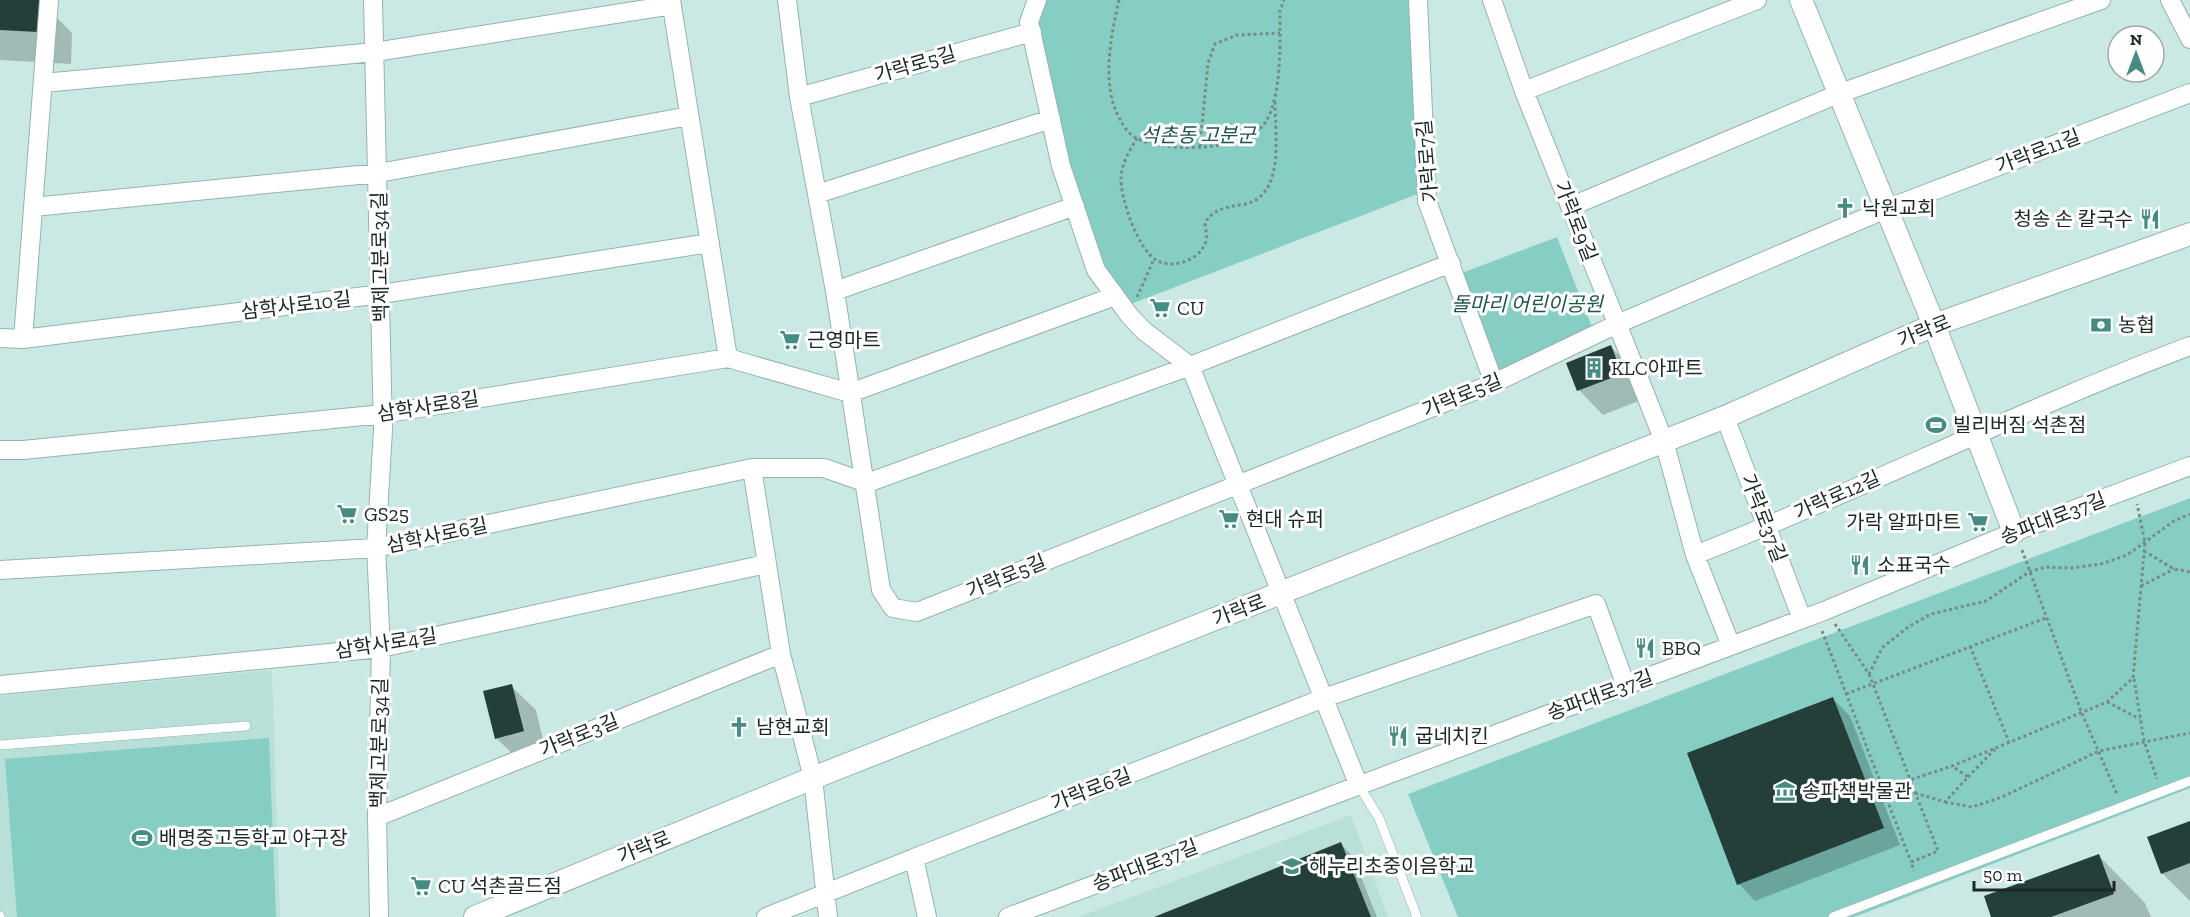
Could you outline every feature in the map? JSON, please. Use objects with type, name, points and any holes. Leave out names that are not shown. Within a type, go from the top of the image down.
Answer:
[{"type":"street","points":[[24,339],[49,0]]},
{"type":"street","name":"백제고분로34길","points":[[373,0],[379,173],[383,414],[376,548],[381,648],[377,817],[379,917]]},
{"type":"street","points":[[1038,0],[1029,22],[1061,166],[1096,270],[1129,315],[1144,331],[1190,366],[1359,786]]},
{"type":"street","name":"가락로9길","points":[[1492,0],[1524,91],[1572,206],[1615,325],[1664,441]]},
{"type":"street","points":[[1524,91],[1757,0]]},
{"type":"street","points":[[1801,0],[1935,325],[2014,532]]},
{"type":"street","points":[[1572,206],[1838,94],[2101,0]]},
{"type":"street","points":[[2170,0],[2190,39]]},
{"type":"street","name":"가락로5길","points":[[790,1],[799,97],[867,483],[881,590],[893,608],[917,612],[1494,383],[1615,325]]},
{"type":"street","name":"가락로7길","points":[[1421,1],[1426,201],[1494,383]]},
{"type":"street","points":[[43,83],[375,52],[671,2],[728,357]]},
{"type":"street","name":"가락로5길","points":[[799,97],[1032,32]]},
{"type":"street","name":"가락로11길","points":[[1615,325],[1886,209],[2190,93]]},
{"type":"street","name":"백제고분로34길","points":[[33,207],[379,173],[689,116]]},
{"type":"street","points":[[817,194],[1051,119]]},
{"type":"street","points":[[835,291],[1074,206]]},
{"type":"street","name":"가락로","points":[[475,917],[813,778],[1725,417],[1935,325],[2190,234]]},
{"type":"street","name":"삼학사로10길","points":[[0,338],[24,339],[381,294],[710,243]]},
{"type":"street","points":[[867,483],[1190,366],[1451,263]]},
{"type":"street","points":[[850,393],[1115,296]]},
{"type":"street","name":"가락로12길","points":[[1695,555],[1767,527],[1977,433],[2190,346]]},
{"type":"street","name":"삼학사로8길","points":[[0,450],[23,450],[383,414],[728,357],[850,393]]},
{"type":"street","name":"가락로37길","points":[[1725,417],[1767,527],[1815,618]]},
{"type":"street","points":[[1664,441],[1695,555],[1731,646]]},
{"type":"street","name":"송파대로37길","points":[[1008,917],[1731,646],[1815,618],[2014,532],[2190,466]]},
{"type":"street","points":[[752,468],[781,654],[813,778],[828,917]]},
{"type":"street","name":"삼학사로6길","points":[[0,570],[376,548],[752,468],[824,468],[867,483]]},
{"type":"street","name":"삼학사로4길","points":[[0,685],[381,648],[766,564]]},
{"type":"street","name":"가락로6길","points":[[766,917],[1324,699],[1596,604],[1626,686]]},
{"type":"street","name":"가락로3길","points":[[377,817],[781,654]]},
{"type":"street","points":[[914,858],[927,917]]},
{"type":"lane","points":[[0,745],[246,726]]},
{"type":"lane","points":[[1833,917],[2190,781]]},
{"type":"lane","points":[[1359,786],[1379,818],[1417,917]]},
{"type":"path","points":[[1119,0],[1112,36],[1111,89],[1119,119],[1137,138],[1161,145],[1200,146],[1237,142],[1260,130],[1267,120],[1275,99]]},
{"type":"path","points":[[1137,138],[1124,165],[1122,183],[1140,242],[1154,259],[1173,264],[1192,258],[1206,242],[1204,223],[1208,218],[1222,208],[1252,202],[1267,192],[1274,170],[1275,99],[1284,0]]},
{"type":"path","points":[[1200,146],[1208,63],[1215,44],[1237,35],[1280,33]]},
{"type":"path","points":[[1129,315],[1154,259]]},
{"type":"path","points":[[2131,488],[2145,542],[2133,678],[2144,741],[2157,779]]},
{"type":"path","points":[[1869,674],[1882,648],[1908,627],[1931,614],[1986,601],[2029,572],[2045,567],[2071,568],[2101,564],[2127,555],[2174,521],[2190,514]]},
{"type":"path","points":[[2014,532],[2081,711],[2117,794]]},
{"type":"path","points":[[2144,551],[2174,569],[2190,572]]},
{"type":"path","points":[[2141,586],[2174,569]]},
{"type":"path","points":[[1815,618],[1869,674],[1916,793],[1938,851],[1911,862]]},
{"type":"path","points":[[1815,618],[1914,872]]},
{"type":"path","points":[[1846,694],[2046,618]]},
{"type":"path","points":[[1970,646],[2009,742]]},
{"type":"path","points":[[1883,789],[1952,765],[2107,702],[2133,678]]},
{"type":"path","points":[[2107,702],[2140,719]]},
{"type":"path","points":[[1916,793],[1972,807],[2002,797],[2099,751],[2190,734]]},
{"type":"path","points":[[1945,802],[1998,747]]},
{"type":"path","points":[[1952,765],[1968,777]]},
{"type":"shaded area","name":"배명중고등학교 야구장","points":[[272,670],[280,917],[0,917],[0,696]]},
{"type":"shaded area","name":"해누리초중이음학교","points":[[1351,815],[1388,917],[1078,917]]},
{"type":"green space","name":"석촌동 고분군","points":[[1043,0],[1418,0],[1423,192],[1126,306],[1099,268],[1064,164],[1035,30]]},
{"type":"green space","name":"돌마리 어린이공원","points":[[1557,237],[1595,335],[1495,375],[1459,274]]},
{"type":"green space","points":[[2190,498],[2190,788],[1854,917],[1458,917],[1408,794]]},
{"type":"green space","name":"배명중고등학교 야구장","points":[[269,738],[276,917],[17,917],[5,759]]},
{"type":"building","points":[[0,0],[40,0],[38,32],[0,30]]},
{"type":"building","name":"KLC아파트","points":[[1611,345],[1622,374],[1577,391],[1566,363]]},
{"type":"building","points":[[512,684],[524,731],[495,739],[483,691]]},
{"type":"building","name":"송파책박물관","points":[[1833,697],[1884,828],[1737,885],[1687,753]]},
{"type":"building","points":[[2190,821],[2190,863],[2161,874],[2147,837]]},
{"type":"building","points":[[1341,842],[1371,917],[1154,917]]},
{"type":"building","points":[[2099,854],[2114,894],[2051,917],[1991,917],[1984,896]]},
{"type":"place","name":"낙원교회","points":[[1845,208]]},
{"type":"place","name":"청송 손 칼국수","points":[[2150,219]]},
{"type":"place","name":"CU","points":[[1160,308]]},
{"type":"place","name":"농협","points":[[2101,325]]},
{"type":"place","name":"근영마트","points":[[790,340]]},
{"type":"place","name":"KLC아파트","points":[[1594,368]]},
{"type":"place","name":"빌리버짐 석촌점","points":[[1936,425]]},
{"type":"place","name":"GS25","points":[[347,514]]},
{"type":"place","name":"현대 슈퍼","points":[[1229,519]]},
{"type":"place","name":"가락 알파마트","points":[[1978,522]]},
{"type":"place","name":"소표국수","points":[[1860,565]]},
{"type":"place","name":"BBQ","points":[[1645,648]]},
{"type":"place","name":"남현교회","points":[[739,727]]},
{"type":"place","name":"굽네치킨","points":[[1398,736]]},
{"type":"place","name":"송파책박물관","points":[[1785,791]]},
{"type":"place","name":"배명중고등학교 야구장","points":[[142,838]]},
{"type":"place","name":"해누리초중이음학교","points":[[1292,866]]},
{"type":"place","name":"CU 석촌골드점","points":[[421,886]]}]
